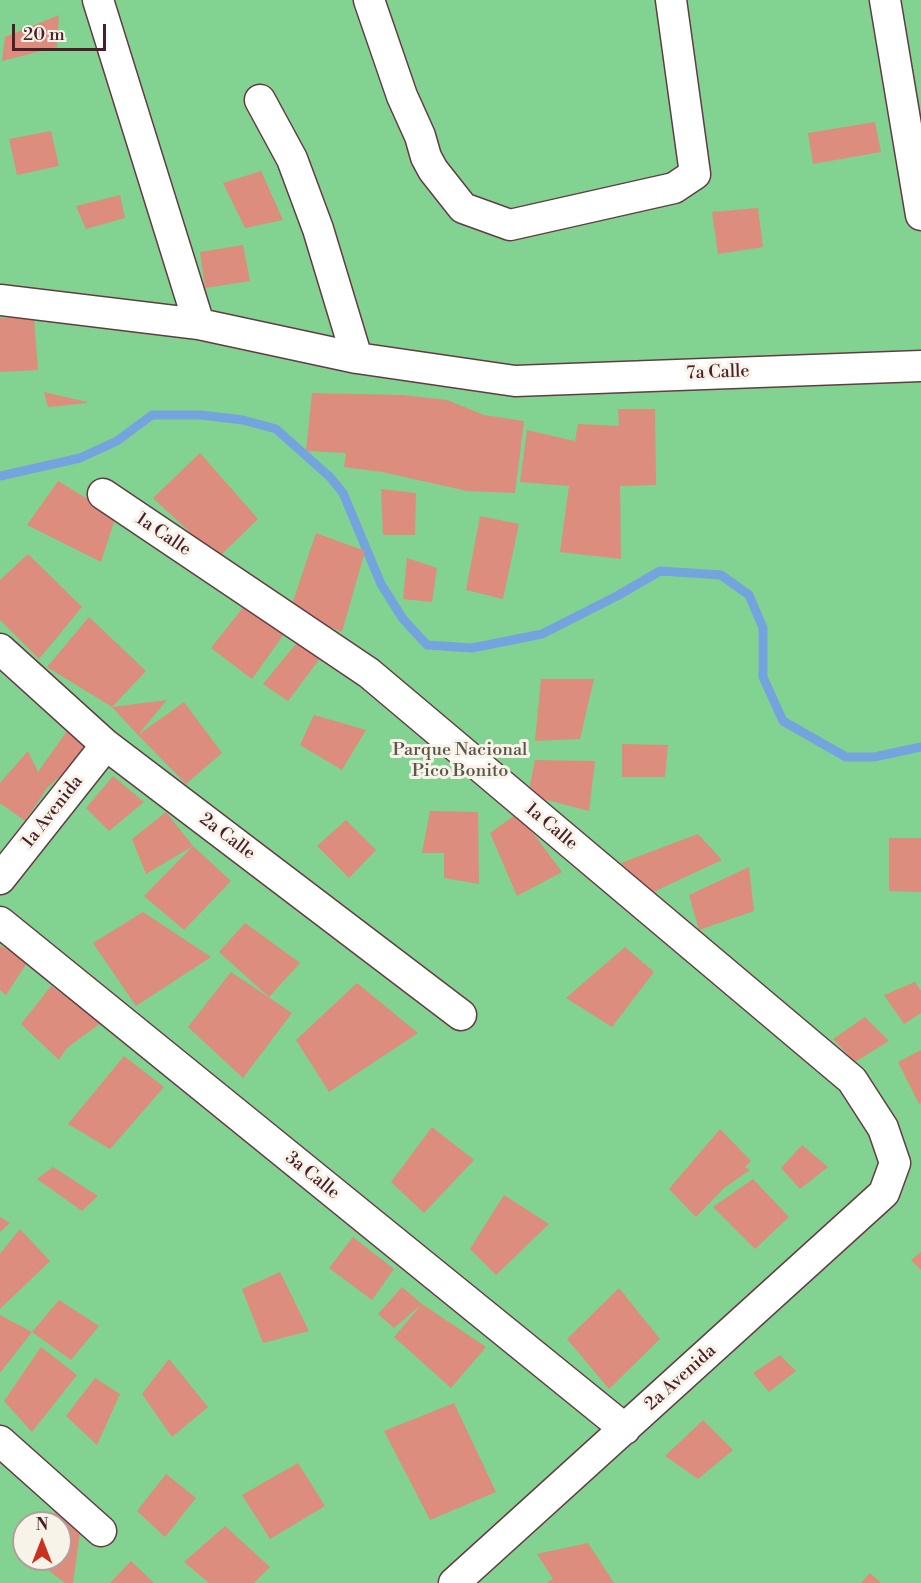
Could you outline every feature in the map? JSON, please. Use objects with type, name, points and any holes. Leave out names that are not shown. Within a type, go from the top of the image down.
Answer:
[{"type":"street","points":[[98,0],[199,324]]},
{"type":"street","points":[[369,0],[402,96],[420,136],[426,157],[434,170],[463,208],[510,225],[674,189],[695,174],[671,0]]},
{"type":"street","points":[[885,0],[921,214]]},
{"type":"street","points":[[260,100],[292,159],[318,229],[357,358]]},
{"type":"street","name":"7a Calle","points":[[0,300],[199,324],[357,358],[515,381],[921,366]]},
{"type":"street","name":"1a Calle","points":[[103,494],[369,673],[843,1072],[852,1080],[883,1128],[895,1163]]},
{"type":"street","name":"2a Calle","points":[[0,649],[106,745],[461,1015]]},
{"type":"street","name":"1a Avenida","points":[[0,879],[106,745]]},
{"type":"street","name":"3a Calle","points":[[0,922],[625,1429]]},
{"type":"street","name":"2a Avenida","points":[[454,1583],[884,1193],[895,1163]]},
{"type":"street","points":[[0,1442],[101,1531]]},
{"type":"green space","name":"Parque Nacional Pico Bonito","points":[[0,0],[921,0],[921,1583],[0,1583]]},
{"type":"building","points":[[59,15],[57,47],[2,61],[5,37]]},
{"type":"building","points":[[875,122],[881,152],[813,164],[808,133]]},
{"type":"building","points":[[51,131],[59,166],[17,175],[9,139]]},
{"type":"building","points":[[261,171],[283,220],[245,228],[223,183]]},
{"type":"building","points":[[120,195],[125,218],[86,229],[76,206]]},
{"type":"building","points":[[758,208],[763,247],[718,254],[712,212]]},
{"type":"building","points":[[243,245],[250,281],[205,288],[200,252]]},
{"type":"building","points":[[0,318],[34,318],[38,370],[0,372]]},
{"type":"building","points":[[44,392],[87,402],[87,403],[48,407]]},
{"type":"building","points":[[312,393],[403,395],[447,400],[484,415],[524,421],[515,493],[467,491],[382,472],[344,467],[346,453],[306,451]]},
{"type":"building","points":[[618,409],[655,409],[656,485],[620,486],[621,559],[560,552],[569,486],[520,482],[527,430],[575,441],[578,424],[619,426]]},
{"type":"building","points":[[200,453],[258,519],[218,558],[153,498]]},
{"type":"building","points":[[58,481],[116,516],[101,562],[27,525]]},
{"type":"building","points":[[381,489],[416,493],[415,535],[383,535]]},
{"type":"building","points":[[480,516],[519,524],[503,599],[466,590]]},
{"type":"building","points":[[316,533],[365,551],[342,632],[290,610]]},
{"type":"building","points":[[28,554],[82,607],[39,659],[0,620],[0,580]]},
{"type":"building","points":[[407,558],[437,568],[432,602],[403,599]]},
{"type":"building","points":[[248,601],[284,634],[252,679],[211,648]]},
{"type":"building","points":[[89,617],[146,671],[112,707],[47,667]]},
{"type":"building","points":[[300,639],[321,657],[288,701],[263,684]]},
{"type":"building","points":[[541,679],[594,679],[580,739],[535,741]]},
{"type":"building","points":[[167,700],[138,735],[112,707]]},
{"type":"building","points":[[184,702],[222,753],[186,784],[138,735]]},
{"type":"building","points":[[314,715],[366,730],[342,770],[300,745]]},
{"type":"building","points":[[67,731],[93,746],[47,788],[25,821],[0,803],[0,783],[28,751],[38,772]]},
{"type":"building","points":[[622,744],[668,745],[665,777],[622,777]]},
{"type":"building","points":[[535,760],[595,761],[589,811],[528,795]]},
{"type":"building","points":[[113,776],[144,802],[109,831],[86,808]]},
{"type":"building","points":[[430,811],[478,812],[479,884],[444,878],[444,853],[422,853]]},
{"type":"building","points":[[166,812],[193,846],[146,874],[132,839]]},
{"type":"building","points":[[518,813],[562,872],[517,896],[490,833]]},
{"type":"building","points":[[346,820],[376,850],[349,878],[317,846]]},
{"type":"building","points":[[698,834],[722,860],[651,893],[621,863]]},
{"type":"building","points":[[889,838],[921,838],[921,892],[889,891]]},
{"type":"building","points":[[193,846],[231,881],[184,930],[144,896]]},
{"type":"building","points":[[749,867],[754,911],[699,930],[689,895]]},
{"type":"building","points":[[143,912],[211,957],[136,1006],[93,943]]},
{"type":"building","points":[[245,923],[300,963],[269,997],[219,952]]},
{"type":"building","points":[[0,946],[29,960],[6,995],[0,990]]},
{"type":"building","points":[[625,947],[654,972],[612,1027],[566,998]]},
{"type":"building","points":[[231,972],[292,1013],[243,1078],[188,1027]]},
{"type":"building","points":[[915,982],[921,991],[921,1013],[904,1024],[884,995]]},
{"type":"building","points":[[357,983],[418,1033],[329,1092],[296,1040]]},
{"type":"building","points":[[51,986],[102,1022],[67,1048],[59,1060],[21,1024]]},
{"type":"building","points":[[865,1017],[889,1041],[855,1062],[833,1039]]},
{"type":"building","points":[[921,1050],[921,1103],[919,1104],[898,1062]]},
{"type":"building","points":[[124,1056],[164,1087],[110,1149],[68,1124]]},
{"type":"building","points":[[432,1127],[474,1160],[424,1213],[391,1182]]},
{"type":"building","points":[[720,1129],[751,1161],[745,1167],[750,1170],[724,1188],[696,1217],[669,1189]]},
{"type":"building","points":[[802,1145],[828,1167],[800,1189],[781,1168]]},
{"type":"building","points":[[53,1167],[98,1196],[82,1211],[37,1179]]},
{"type":"building","points":[[753,1179],[789,1217],[755,1249],[713,1207]]},
{"type":"building","points":[[504,1195],[549,1224],[496,1275],[470,1249]]},
{"type":"building","points":[[0,1217],[10,1223],[0,1232]]},
{"type":"building","points":[[20,1229],[50,1261],[0,1309],[0,1254]]},
{"type":"building","points":[[353,1237],[394,1269],[372,1300],[329,1268]]},
{"type":"building","points":[[921,1252],[921,1270],[911,1260]]},
{"type":"building","points":[[280,1272],[309,1331],[263,1343],[242,1289]]},
{"type":"building","points":[[402,1287],[422,1304],[394,1328],[378,1314]]},
{"type":"building","points":[[619,1288],[660,1339],[609,1389],[567,1339]]},
{"type":"building","points":[[59,1300],[99,1326],[71,1360],[32,1332]]},
{"type":"building","points":[[422,1304],[486,1347],[451,1388],[394,1337]]},
{"type":"building","points":[[0,1315],[32,1332],[0,1373]]},
{"type":"building","points":[[41,1347],[77,1375],[32,1432],[4,1401]]},
{"type":"building","points":[[780,1355],[796,1371],[769,1392],[753,1373]]},
{"type":"building","points":[[169,1359],[208,1407],[172,1437],[142,1394]]},
{"type":"building","points":[[95,1378],[120,1394],[97,1445],[66,1416]]},
{"type":"building","points":[[454,1403],[496,1492],[430,1520],[384,1431]]},
{"type":"building","points":[[703,1420],[733,1450],[698,1479],[665,1456]]},
{"type":"building","points":[[298,1463],[325,1506],[270,1539],[242,1495]]},
{"type":"building","points":[[166,1474],[196,1498],[165,1537],[137,1511]]},
{"type":"building","points":[[72,1518],[81,1525],[73,1583],[65,1583],[50,1571],[72,1571]]},
{"type":"building","points":[[225,1526],[270,1567],[254,1583],[209,1583],[184,1562]]},
{"type":"building","points":[[588,1543],[614,1583],[546,1583],[553,1579],[537,1554]]},
{"type":"building","points":[[131,1561],[154,1583],[110,1583]]},
{"type":"building","points":[[870,1573],[881,1583],[861,1583]]},
{"type":"waterway","points":[[0,476],[80,458],[117,441],[152,415],[201,415],[243,420],[276,429],[330,477],[343,493],[381,584],[403,619],[427,645],[472,648],[542,634],[617,596],[660,571],[721,575],[749,595],[763,628],[763,677],[783,721],[846,757],[874,757],[921,747]]}]
